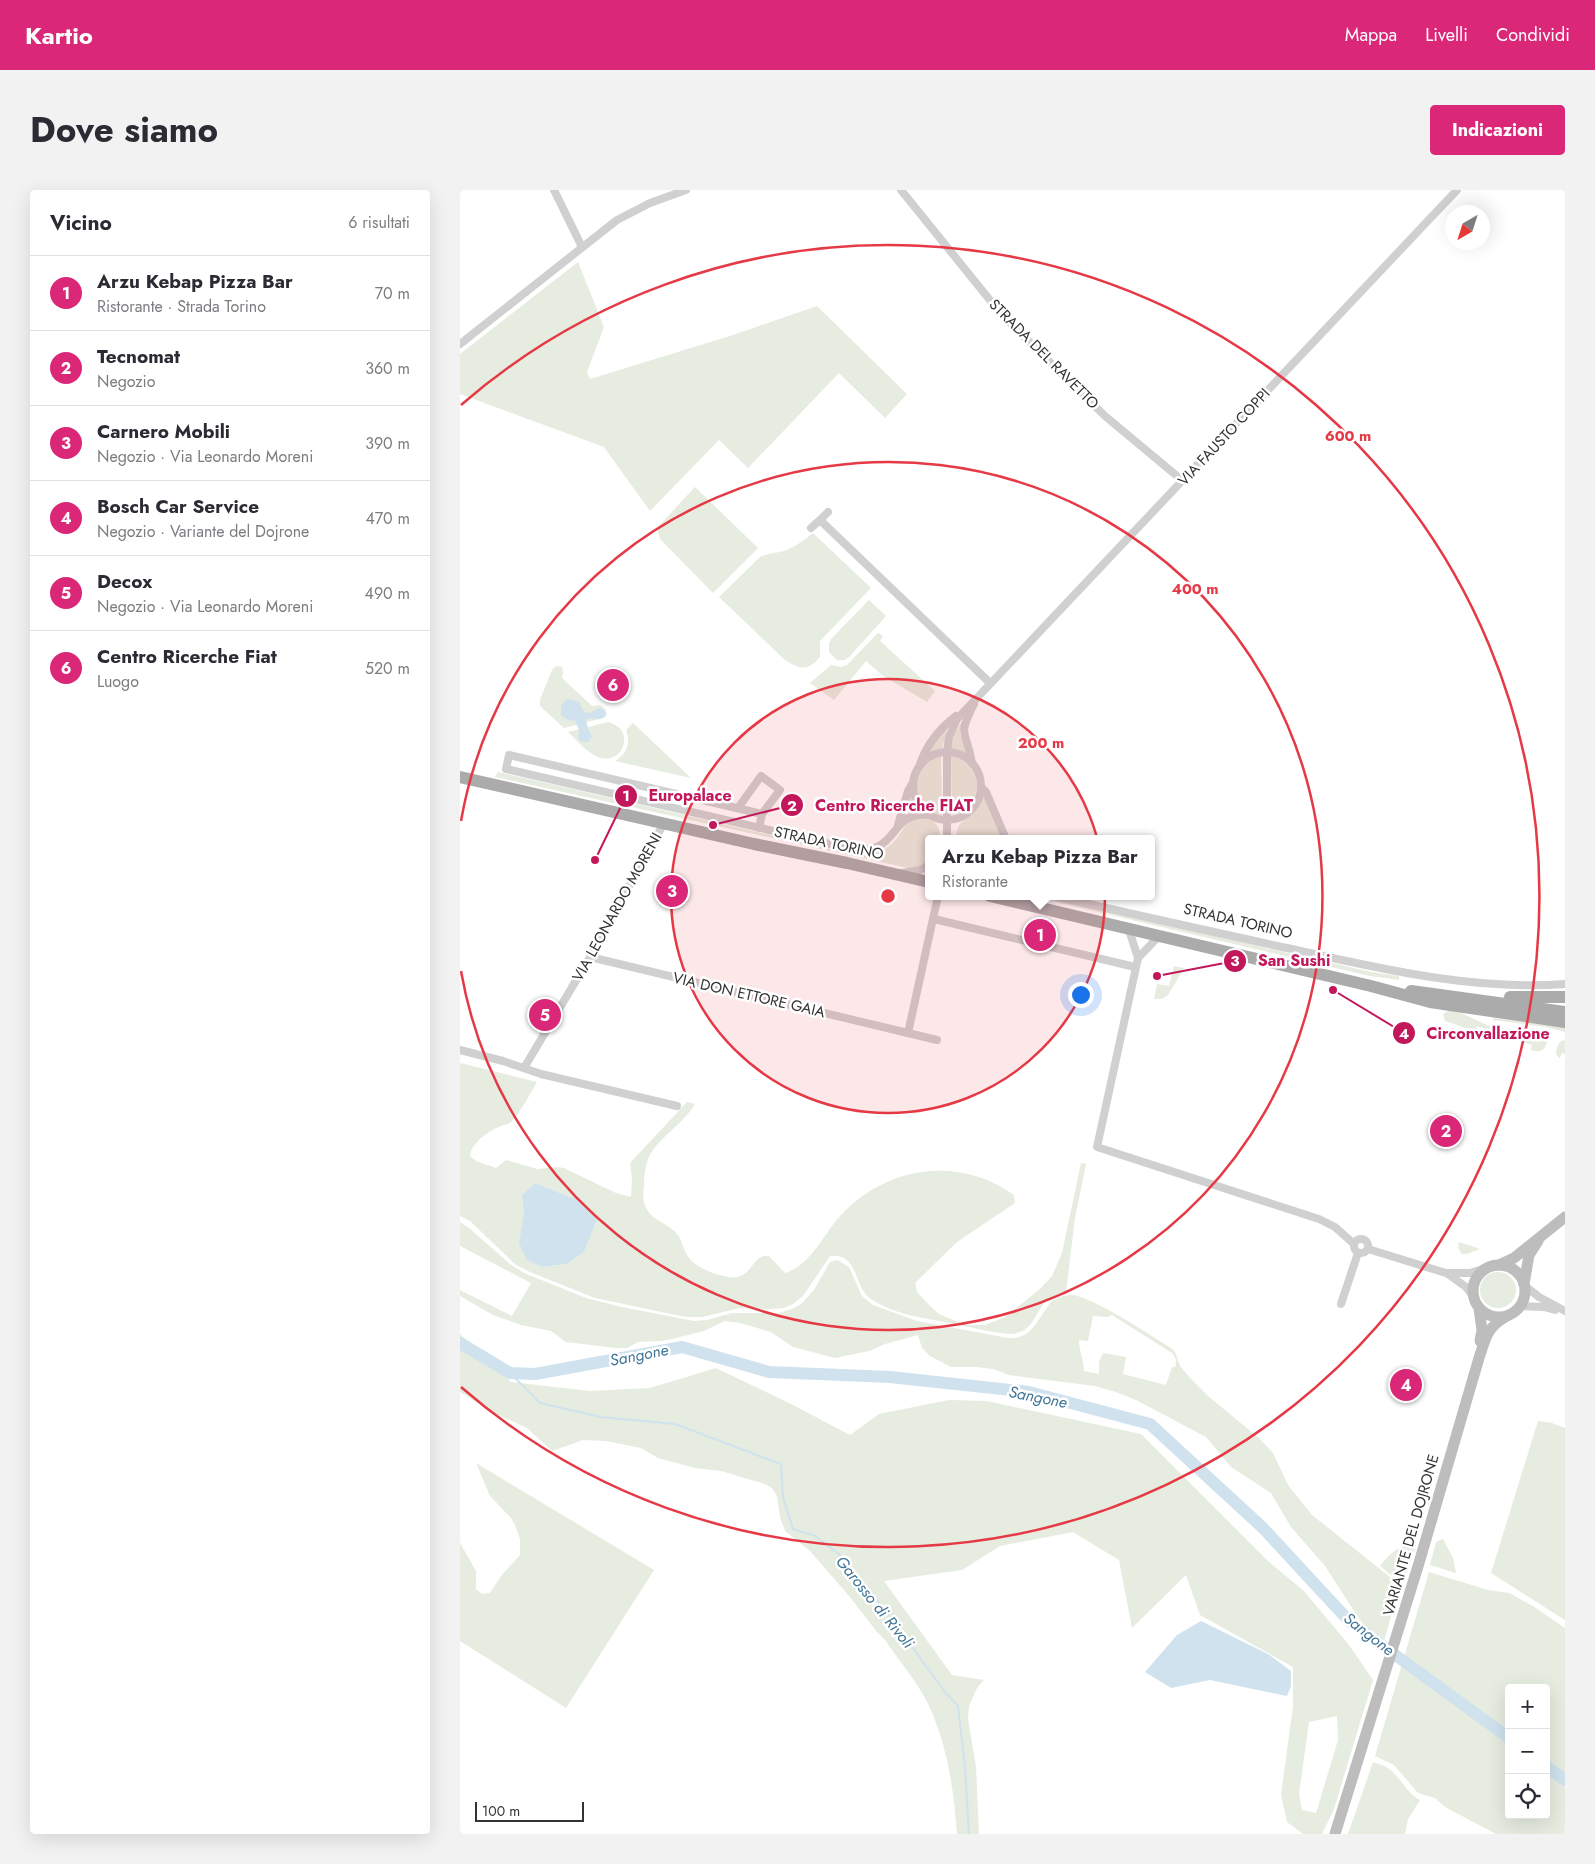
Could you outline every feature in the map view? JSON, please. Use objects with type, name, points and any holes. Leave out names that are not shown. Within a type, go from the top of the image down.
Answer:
[{"type":"main road","name":"STRADA TORINO","points":[[460,777],[925,881]]},
{"type":"main road","points":[[1006,900],[1371,986],[1430,1002],[1565,1022]]},
{"type":"main road","points":[[1371,986],[1394,984],[1495,996],[1565,997]]},
{"type":"main road","points":[[1371,986],[1565,1012]]},
{"type":"street","points":[[554,190],[582,247]]},
{"type":"street","points":[[460,344],[617,220],[650,203],[686,190]]},
{"type":"street","name":"STRADA DEL RAVETTO","points":[[901,190],[1002,315],[1105,416],[1183,480]]},
{"type":"street","name":"VIA FAUSTO COPPI","points":[[946,835],[947,752],[952,729],[964,711],[1457,190]]},
{"type":"street","points":[[811,528],[828,512]]},
{"type":"street","points":[[820,520],[990,683]]},
{"type":"street","points":[[978,696],[965,721],[962,733],[972,763],[977,770],[981,786],[986,792],[1004,835]]},
{"type":"street","name":"VIA FAUSTO COPPI","points":[[898,826],[908,791],[913,783],[923,754],[947,723],[964,711]]},
{"type":"street","points":[[918,767],[930,756],[947,752],[960,754],[972,763]]},
{"type":"street","name":"STRADA TORINO","points":[[762,814],[509,755],[506,769],[847,848],[866,850],[882,846],[898,826]]},
{"type":"street","name":"STRADA TORINO","points":[[738,808],[761,776],[780,790],[762,814],[759,828]]},
{"type":"street","points":[[913,783],[913,790],[918,804],[929,815]]},
{"type":"street","points":[[898,826],[912,815],[929,815],[946,820],[957,818],[969,812],[977,801],[981,786]]},
{"type":"street","points":[[724,820],[728,806]]},
{"type":"street","name":"VIA LEONARDO MORENI","points":[[524,1068],[590,957],[664,823]]},
{"type":"street","points":[[893,874],[910,872],[925,866]]},
{"type":"street","points":[[908,1033],[937,900]]},
{"type":"street","name":"STRADA TORINO","points":[[1072,900],[1390,971],[1472,982],[1546,986],[1565,984]]},
{"type":"street","points":[[934,919],[1135,968]]},
{"type":"street","points":[[1129,930],[1138,958]]},
{"type":"street","points":[[1158,937],[1138,958],[1135,968],[1097,1147],[1319,1219],[1340,1230],[1354,1244],[1355,1250],[1358,1253]]},
{"type":"street","name":"VIA DON ETTORE GAIA","points":[[590,957],[938,1040]]},
{"type":"street","points":[[460,1050],[542,1074],[677,1106]]},
{"type":"street","points":[[1368,1249],[1446,1272],[1470,1273],[1499,1265],[1514,1258],[1565,1217]]},
{"type":"street","points":[[1446,1272],[1466,1287],[1479,1308],[1491,1316],[1507,1316],[1520,1306],[1524,1298],[1529,1256],[1542,1236]]},
{"type":"street","points":[[1354,1244],[1360,1239],[1368,1243],[1368,1249],[1365,1253],[1358,1253]]},
{"type":"street","points":[[1342,1304],[1358,1253]]},
{"type":"street","points":[[1499,1265],[1508,1266],[1516,1271],[1525,1285],[1544,1300],[1565,1312]]},
{"type":"street","points":[[1473,1296],[1474,1282],[1486,1268]]},
{"type":"street","points":[[1520,1306],[1544,1307],[1565,1312]]},
{"type":"street","name":"VARIANTE DEL DOJRONE","points":[[1478,1358],[1482,1330],[1479,1308]]},
{"type":"street","name":"VARIANTE DEL DOJRONE","points":[[1335,1834],[1362,1752],[1419,1563],[1478,1358],[1486,1335],[1496,1322],[1507,1316]]},
{"type":"shaded area","points":[[578,262],[604,327],[587,372],[590,379],[733,335],[817,306],[907,394],[885,418],[839,373],[748,468],[719,440],[650,511],[604,447],[460,394],[460,354]]},
{"type":"shaded area","points":[[695,487],[758,548],[713,593],[660,539],[657,528]]},
{"type":"shaded area","points":[[813,533],[871,588],[820,641],[820,657],[816,662],[804,668],[785,660],[719,597],[760,557],[784,551]]},
{"type":"shaded area","points":[[869,600],[886,616],[849,657],[844,660],[837,660],[829,652],[831,639]]},
{"type":"shaded area","points":[[878,633],[883,636],[880,641],[935,691],[927,702],[882,675],[866,661],[834,700],[810,683],[831,665],[841,667],[847,665]]},
{"type":"shaded area","points":[[556,666],[562,667],[562,678],[592,706],[600,705],[605,709],[607,714],[604,718],[564,728],[540,706],[540,700],[552,670]]},
{"type":"shaded area","points":[[962,721],[960,735],[967,755],[951,749],[954,735]]},
{"type":"shaded area","points":[[608,722],[617,726],[622,732],[624,739],[620,752],[614,757],[607,759],[598,757],[590,752],[568,732]]},
{"type":"shaded area","points":[[633,723],[691,778],[615,761],[627,748],[626,730]]},
{"type":"shaded area","points":[[948,725],[942,749],[928,754],[929,748]]},
{"type":"shaded area","points":[[941,756],[942,816],[923,805],[918,796],[917,786],[918,777],[923,768],[930,761]]},
{"type":"shaded area","points":[[951,756],[962,760],[970,767],[975,776],[977,786],[971,804],[963,811],[952,815]]},
{"type":"shaded area","points":[[498,772],[853,854],[871,854],[883,850],[893,843],[912,819],[932,821],[938,827],[939,835],[925,835],[925,863],[908,868],[495,777]]},
{"type":"shaded area","points":[[983,794],[1001,835],[957,835],[960,824],[976,809]]},
{"type":"shaded area","points":[[911,795],[919,810],[904,815]]},
{"type":"shaded area","points":[[1047,900],[1059,900],[1371,972],[1399,976],[1399,980],[1370,976]]},
{"type":"shaded area","points":[[1174,966],[1184,968],[1168,995],[1162,999],[1154,999],[1157,984],[1169,986]]},
{"type":"shaded area","points":[[1450,1010],[1489,1026],[1543,1034],[1547,1039],[1546,1046],[1543,1050],[1535,1051],[1531,1050],[1532,1045],[1477,1026],[1475,1031],[1445,1021],[1443,1014]]},
{"type":"shaded area","points":[[1493,1018],[1565,1027],[1565,1032],[1546,1027],[1493,1020]]},
{"type":"shaded area","points":[[1565,1040],[1565,1054],[1562,1053],[1559,1058],[1556,1053],[1557,1047],[1559,1043]]},
{"type":"shaded area","points":[[460,1063],[537,1082],[511,1122],[492,1130],[476,1143],[470,1156],[476,1161],[496,1168],[506,1160],[537,1169],[564,1168],[616,1193],[631,1197],[632,1178],[630,1163],[687,1102],[695,1104],[652,1151],[644,1175],[644,1202],[651,1214],[677,1234],[687,1255],[695,1264],[712,1273],[724,1276],[737,1277],[743,1275],[763,1256],[769,1256],[785,1273],[794,1269],[816,1249],[840,1216],[858,1199],[879,1186],[901,1177],[923,1172],[946,1171],[970,1174],[992,1182],[1014,1195],[1015,1203],[957,1242],[915,1283],[917,1292],[939,1314],[968,1325],[985,1325],[1005,1317],[1040,1289],[1052,1276],[1062,1253],[1081,1163],[1086,1164],[1075,1218],[1066,1292],[1055,1295],[1047,1300],[1029,1326],[1022,1331],[1012,1334],[912,1316],[881,1305],[865,1294],[847,1260],[830,1256],[803,1296],[784,1308],[759,1310],[740,1308],[702,1317],[685,1317],[595,1298],[516,1265],[470,1221],[460,1216]],"holes":[[[535,1183],[575,1199],[597,1220],[584,1252],[567,1264],[544,1267],[524,1214],[522,1195]]]},
{"type":"shaded area","points":[[460,1222],[510,1264],[524,1273],[586,1298],[694,1321],[707,1320],[732,1313],[779,1313],[794,1308],[801,1304],[814,1290],[830,1262],[837,1260],[849,1267],[862,1296],[873,1305],[917,1321],[1008,1338],[1016,1338],[1029,1331],[1052,1301],[1059,1298],[1071,1295],[1092,1302],[1121,1317],[1171,1348],[1175,1352],[1180,1366],[1190,1378],[1208,1396],[1260,1439],[1273,1453],[1288,1485],[1312,1515],[1400,1585],[1384,1641],[1367,1631],[1325,1566],[1291,1527],[1271,1493],[1231,1467],[1206,1437],[1136,1400],[1095,1386],[1009,1375],[993,1369],[951,1367],[930,1356],[922,1348],[918,1335],[885,1344],[869,1351],[835,1358],[793,1347],[771,1332],[740,1323],[725,1321],[704,1331],[661,1341],[638,1342],[627,1348],[566,1342],[551,1331],[521,1325],[493,1315],[460,1296],[460,1290],[512,1316],[531,1283],[460,1246]],"holes":[[[1112,1315],[1172,1353],[1176,1360],[1176,1365],[1172,1367],[1166,1385],[1123,1374],[1126,1357],[1103,1353],[1099,1362],[1099,1374],[1084,1371],[1079,1340],[1088,1341],[1093,1316],[1108,1317]]]},
{"type":"shaded area","points":[[1459,1242],[1480,1249],[1462,1254],[1458,1248]]},
{"type":"shaded area","points":[[1498,1272],[1505,1273],[1511,1277],[1515,1283],[1515,1297],[1511,1303],[1505,1307],[1498,1308],[1491,1307],[1485,1303],[1481,1297],[1480,1290],[1481,1283],[1485,1277],[1491,1273]]},
{"type":"shaded area","points":[[460,1334],[511,1382],[590,1391],[650,1388],[716,1368],[850,1435],[879,1414],[949,1400],[987,1401],[1141,1434],[1268,1561],[1304,1591],[1349,1645],[1373,1680],[1334,1809],[1322,1834],[1303,1834],[1287,1822],[1281,1795],[1293,1706],[1293,1667],[1200,1615],[1186,1575],[1132,1628],[1119,1560],[1073,1532],[1000,1546],[962,1570],[884,1581],[952,1675],[984,1680],[977,1688],[969,1706],[968,1719],[976,1767],[979,1834],[957,1834],[952,1784],[945,1751],[935,1719],[924,1696],[885,1640],[849,1596],[810,1551],[785,1531],[780,1517],[777,1496],[772,1488],[765,1484],[721,1471],[695,1468],[658,1458],[641,1448],[606,1441],[583,1440],[552,1451],[527,1428],[492,1412],[460,1392]],"holes":[[[1337,1716],[1338,1740],[1316,1813],[1302,1810],[1299,1794],[1309,1722]]]},
{"type":"shaded area","points":[[1538,1421],[1552,1423],[1565,1428],[1565,1620],[1491,1573]]},
{"type":"shaded area","points":[[476,1463],[654,1570],[566,1708],[460,1641],[460,1543],[476,1571],[476,1589],[482,1594],[490,1593],[501,1576],[520,1555],[520,1539],[515,1525],[511,1518],[490,1496]]},
{"type":"shaded area","points":[[1443,1539],[1453,1558],[1456,1573],[1430,1565],[1436,1542]]},
{"type":"shaded area","points":[[1416,1545],[1404,1580],[1391,1575],[1380,1566],[1396,1550]]},
{"type":"shaded area","points":[[1429,1572],[1488,1590],[1509,1593],[1533,1606],[1565,1628],[1565,1834],[1496,1834],[1445,1807],[1435,1798],[1418,1793],[1394,1765],[1375,1756]]},
{"type":"shaded area","points":[[1373,1762],[1388,1768],[1420,1800],[1408,1819],[1405,1834],[1348,1834]]},
{"type":"water","points":[[570,699],[579,702],[584,712],[590,713],[599,708],[605,711],[605,716],[600,719],[590,718],[586,720],[592,736],[588,742],[582,742],[578,738],[579,730],[575,721],[568,720],[561,715],[561,706],[566,700]]},
{"type":"water","points":[[535,1183],[575,1199],[597,1220],[584,1252],[567,1264],[543,1267],[527,1260],[519,1243],[524,1214],[522,1195]]},
{"type":"water","points":[[1201,1621],[1268,1654],[1291,1671],[1291,1686],[1287,1696],[1210,1680],[1171,1688],[1145,1672],[1177,1635]]},
{"type":"waterway","name":"Sangone","points":[[460,1343],[510,1373],[535,1374],[682,1347],[769,1372],[890,1377],[1029,1392],[1150,1424],[1263,1528],[1350,1622],[1505,1735]]},
{"type":"waterway","name":"Garosso di Rivoli","points":[[510,1373],[540,1403],[601,1417],[675,1424],[781,1464],[783,1497],[793,1529],[815,1536],[839,1554],[885,1610],[945,1692],[958,1706],[965,1767],[969,1834]]},
{"type":"waterway","name":"Sangone","points":[[1550,1769],[1565,1780]]},
{"type":"place","name":"Centro Ricerche Fiat","points":[[613,685]]},
{"type":"place","name":"Centro Ricerche FIAT","points":[[713,825]]},
{"type":"place","name":"Europalace","points":[[595,860]]},
{"type":"place","name":"Carnero Mobili","points":[[672,891]]},
{"type":"place","name":"Arzu Kebap Pizza Bar","points":[[1040,935]]},
{"type":"place","name":"San Sushi","points":[[1157,976]]},
{"type":"place","name":"Circonvallazione","points":[[1333,990]]},
{"type":"place","name":"Decox","points":[[545,1015]]},
{"type":"place","name":"Tecnomat","points":[[1446,1131]]},
{"type":"place","name":"Bosch Car Service","points":[[1406,1385]]}]
